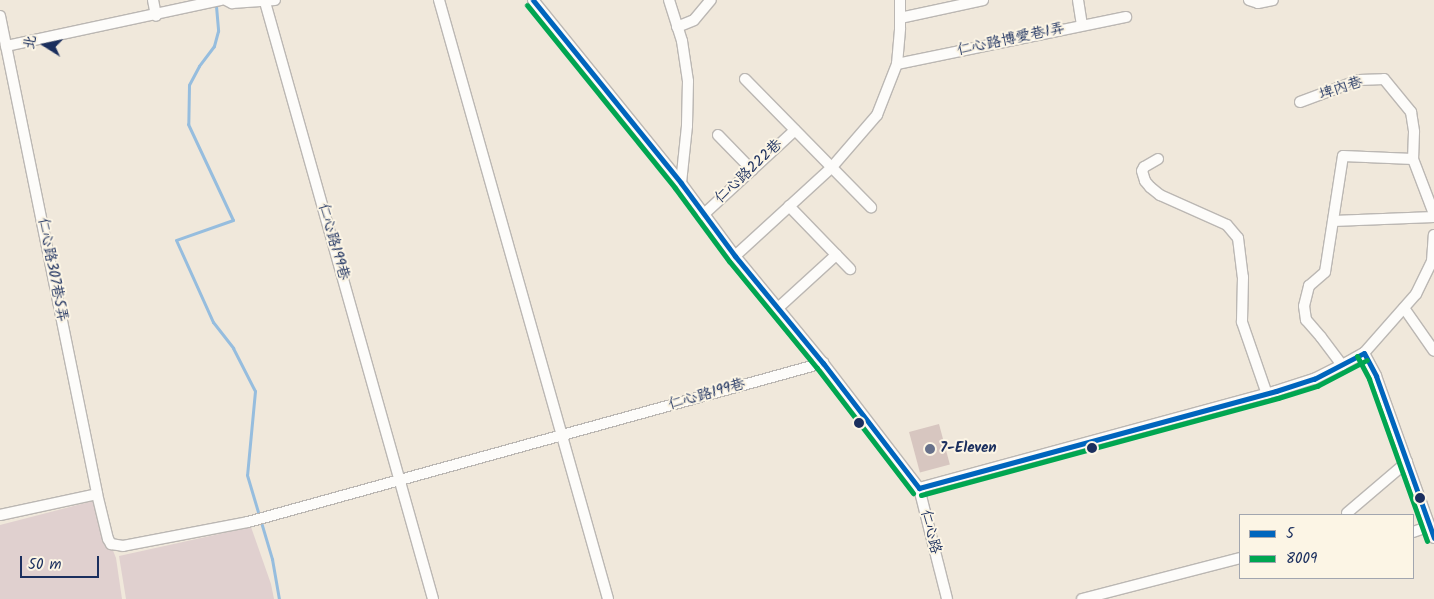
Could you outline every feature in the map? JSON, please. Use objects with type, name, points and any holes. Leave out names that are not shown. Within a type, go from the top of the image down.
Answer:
[{"type":"street","points":[[152,0],[156,16]]},
{"type":"street","points":[[0,16],[6,46],[156,16],[221,0]]},
{"type":"street","points":[[226,0],[232,3],[270,1]]},
{"type":"street","points":[[439,0],[608,599]]},
{"type":"street","name":"仁心路","points":[[532,0],[681,183],[735,256],[823,363],[920,488],[947,599]]},
{"type":"street","points":[[669,0],[682,41],[688,81],[687,126],[681,183]]},
{"type":"street","points":[[676,27],[694,20],[711,0]]},
{"type":"street","points":[[735,256],[832,167],[877,115],[897,64],[900,0]]},
{"type":"street","points":[[900,18],[983,0]]},
{"type":"street","points":[[1078,0],[1082,25]]},
{"type":"street","points":[[1249,1],[1258,3],[1273,0]]},
{"type":"street","name":"仁心路199巷","points":[[270,1],[434,599]]},
{"type":"street","name":"仁心路博愛巷1弄","points":[[897,64],[1126,17]]},
{"type":"street","name":"仁心路307巷5弄","points":[[6,46],[97,494]]},
{"type":"street","name":"仁心路222巷","points":[[745,79],[871,207]]},
{"type":"street","name":"埤內巷","points":[[1300,102],[1359,80],[1384,79],[1411,112],[1414,132],[1413,158],[1434,215],[1333,221]]},
{"type":"street","name":"仁心路222巷","points":[[703,214],[795,130]]},
{"type":"street","points":[[718,135],[752,170]]},
{"type":"street","points":[[1342,365],[1322,337],[1306,320],[1304,306],[1309,286],[1325,272],[1343,156],[1413,158]]},
{"type":"street","points":[[1158,159],[1144,167],[1142,171],[1145,181],[1150,187],[1160,194],[1227,225],[1238,238],[1243,277],[1242,322],[1267,394]]},
{"type":"street","points":[[789,206],[850,269]]},
{"type":"street","points":[[920,488],[1267,394],[1314,379],[1364,353],[1416,294],[1432,261],[1434,235]]},
{"type":"street","points":[[778,308],[836,255]]},
{"type":"street","points":[[1404,308],[1434,351]]},
{"type":"street","points":[[1364,353],[1376,376],[1433,534],[1414,532]]},
{"type":"street","name":"仁心路199巷","points":[[97,494],[108,539],[116,546],[124,546],[252,520],[401,481],[823,363]]},
{"type":"street","points":[[1347,513],[1407,462]]},
{"type":"street","points":[[0,515],[97,494]]},
{"type":"street","points":[[1082,599],[1239,558]]},
{"type":"shaded area","points":[[93,501],[116,558],[122,599],[0,599],[0,525]]},
{"type":"shaded area","points":[[251,527],[271,584],[274,599],[126,599],[119,556]]},
{"type":"building","name":"7-Eleven","points":[[939,424],[950,465],[920,473],[909,432]]},
{"type":"waterway","points":[[216,6],[218,31],[214,46],[199,66],[189,85],[188,124],[233,220],[176,240],[213,322],[233,348],[255,391],[247,475],[272,559],[279,599]]},
{"type":"transit line","name":"5","points":[[533,0],[681,183],[735,256],[823,363],[919,488]]},
{"type":"transit line","name":"8009","points":[[527,5],[675,188],[729,261],[817,368],[913,493]]},
{"type":"transit line","name":"5","points":[[1364,353],[1376,376],[1434,538]]},
{"type":"transit line","name":"5","points":[[919,488],[1276,391],[1314,379],[1364,353]]},
{"type":"transit line","name":"8009","points":[[1357,356],[1369,379],[1427,541]]},
{"type":"transit line","name":"8009","points":[[921,495],[1278,398],[1317,386],[1367,360]]},
{"type":"place","name":"7-Eleven","points":[[930,449]]}]
